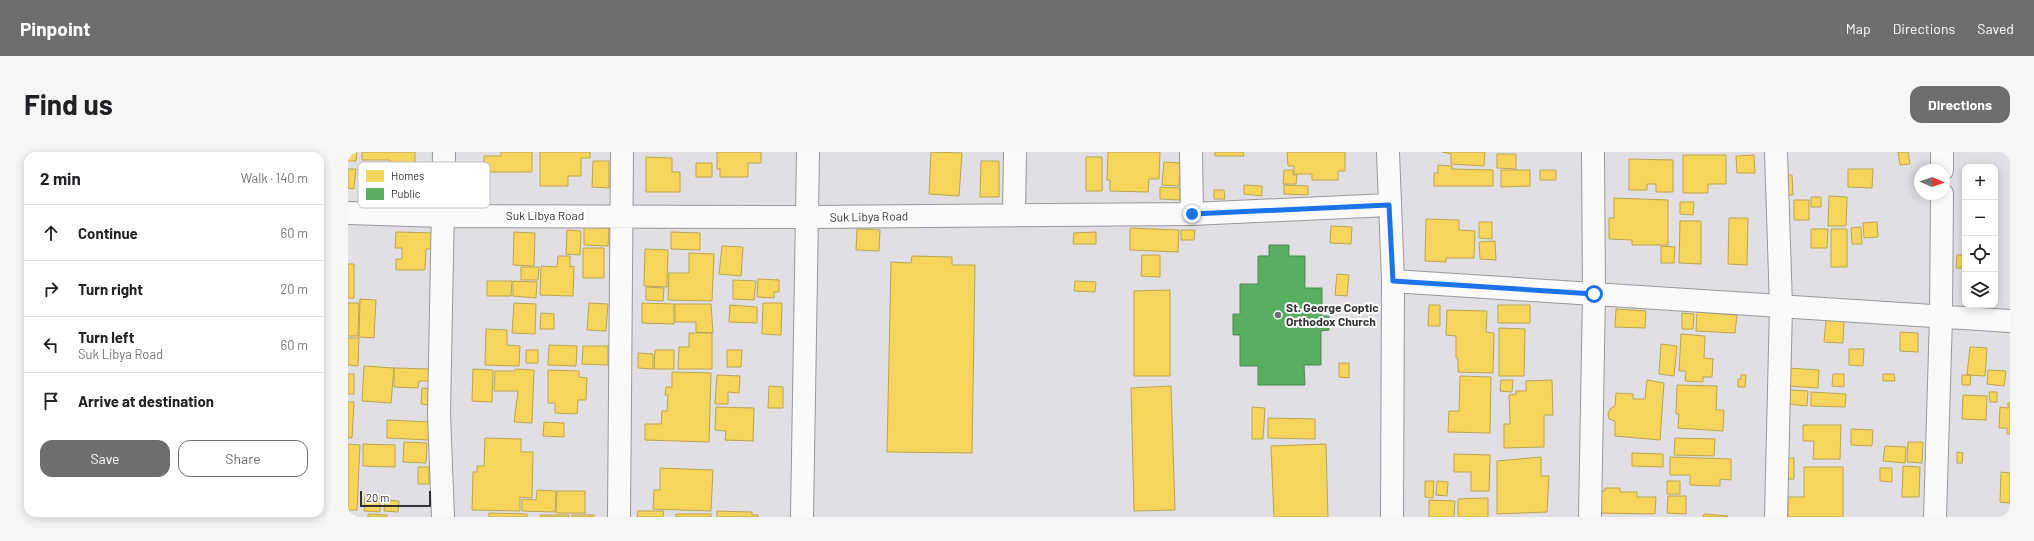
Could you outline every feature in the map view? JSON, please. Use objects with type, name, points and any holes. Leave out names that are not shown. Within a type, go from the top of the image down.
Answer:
[{"type":"street","points":[[444,152],[444,162]]},
{"type":"street","points":[[619,517],[622,152]]},
{"type":"street","points":[[802,517],[808,152]]},
{"type":"street","points":[[1014,215],[1015,152]]},
{"type":"street","points":[[1191,152],[1192,214]]},
{"type":"street","points":[[1388,152],[1393,281],[1392,517]]},
{"type":"street","points":[[1590,517],[1594,294],[1593,152]]},
{"type":"street","points":[[1776,152],[1781,306],[1776,517]]},
{"type":"street","points":[[1942,152],[1942,164]]},
{"type":"street","points":[[1935,517],[1941,317],[1942,200]]},
{"type":"street","name":"Suk Libya Road","points":[[348,213],[442,216],[807,217],[1192,214],[1389,205]]},
{"type":"street","points":[[442,208],[439,414],[443,517]]},
{"type":"street","points":[[1393,281],[2010,321]]},
{"type":"building: Homes","points":[[348,152],[357,152],[356,161],[348,161]]},
{"type":"building: Homes","points":[[362,152],[415,152],[415,162],[362,160]]},
{"type":"building: Homes","points":[[501,152],[532,152],[532,172],[490,172],[490,162],[484,162],[484,156],[501,156]]},
{"type":"building: Homes","points":[[540,152],[590,152],[590,158],[581,158],[581,176],[568,176],[568,186],[540,186]]},
{"type":"building: Homes","points":[[717,152],[761,152],[761,163],[748,163],[748,177],[720,177],[720,169],[717,169]]},
{"type":"building: Homes","points":[[931,152],[962,153],[959,196],[929,194]]},
{"type":"building: Homes","points":[[1108,152],[1160,152],[1159,179],[1149,179],[1148,192],[1110,191],[1110,180],[1107,180]]},
{"type":"building: Homes","points":[[1215,152],[1243,152],[1244,156],[1215,156]]},
{"type":"building: Homes","points":[[1287,152],[1345,152],[1345,171],[1338,171],[1338,180],[1312,180],[1312,174],[1294,174],[1294,166],[1288,166]]},
{"type":"building: Homes","points":[[1442,152],[1485,152],[1484,166],[1451,164],[1451,154]]},
{"type":"building: Homes","points":[[1898,152],[1908,152],[1910,164],[1900,165]]},
{"type":"building: Homes","points":[[1497,154],[1516,154],[1516,169],[1497,168]]},
{"type":"building: Homes","points":[[1683,155],[1726,155],[1726,184],[1708,184],[1708,193],[1683,193]]},
{"type":"building: Homes","points":[[1754,155],[1755,173],[1737,173],[1736,156]]},
{"type":"building: Homes","points":[[646,157],[672,158],[672,172],[680,172],[680,192],[646,192]]},
{"type":"building: Homes","points":[[1086,157],[1102,157],[1102,191],[1086,191]]},
{"type":"building: Homes","points":[[1629,159],[1673,160],[1673,192],[1656,192],[1656,184],[1647,184],[1647,190],[1629,190]]},
{"type":"building: Homes","points":[[593,161],[609,161],[609,188],[592,187]]},
{"type":"building: Homes","points":[[981,161],[999,161],[999,197],[980,197]]},
{"type":"building: Homes","points":[[1164,162],[1180,163],[1179,186],[1162,185]]},
{"type":"building: Homes","points":[[696,163],[712,163],[712,177],[696,177]]},
{"type":"building: Homes","points":[[1438,165],[1452,166],[1452,169],[1493,170],[1493,186],[1434,186],[1434,173],[1438,173]]},
{"type":"building: Homes","points":[[348,169],[356,169],[354,189],[348,188]]},
{"type":"building: Homes","points":[[1848,169],[1873,169],[1872,188],[1848,187]]},
{"type":"building: Homes","points":[[1284,170],[1293,170],[1293,175],[1297,175],[1296,184],[1283,184]]},
{"type":"building: Homes","points":[[1501,170],[1530,170],[1530,186],[1501,187]]},
{"type":"building: Homes","points":[[1540,170],[1556,170],[1556,180],[1540,180]]},
{"type":"building: Homes","points":[[1792,175],[1793,195],[1776,195],[1776,176]]},
{"type":"building: Homes","points":[[1244,185],[1262,186],[1262,196],[1244,194]]},
{"type":"building: Homes","points":[[1284,185],[1308,186],[1308,195],[1284,194]]},
{"type":"building: Homes","points":[[1160,187],[1180,188],[1180,200],[1160,199]]},
{"type":"building: Homes","points":[[1214,190],[1224,190],[1225,199],[1214,199]]},
{"type":"building: Homes","points":[[1829,196],[1847,197],[1846,226],[1828,226]]},
{"type":"building: Homes","points":[[1811,197],[1821,197],[1821,207],[1811,207]]},
{"type":"building: Homes","points":[[1614,198],[1668,200],[1668,245],[1632,245],[1632,240],[1609,239],[1609,218],[1614,218]]},
{"type":"building: Homes","points":[[1794,200],[1809,200],[1809,220],[1794,220]]},
{"type":"building: Homes","points":[[1680,202],[1694,202],[1693,215],[1680,214]]},
{"type":"building: Homes","points":[[1729,218],[1748,218],[1747,265],[1728,264]]},
{"type":"building: Homes","points":[[1426,219],[1459,220],[1459,230],[1475,231],[1474,258],[1446,258],[1446,262],[1425,261]]},
{"type":"building: Homes","points":[[1680,221],[1701,221],[1701,264],[1679,263]]},
{"type":"building: Homes","points":[[1479,222],[1492,222],[1492,239],[1479,238]]},
{"type":"building: Homes","points":[[1877,222],[1878,237],[1864,238],[1863,223]]},
{"type":"building: Homes","points":[[1331,226],[1352,227],[1351,244],[1330,243]]},
{"type":"building: Homes","points":[[584,227],[609,228],[608,246],[584,245]]},
{"type":"building: Homes","points":[[1861,227],[1862,244],[1852,244],[1851,228]]},
{"type":"building: Homes","points":[[1130,228],[1179,230],[1178,252],[1130,250]]},
{"type":"building: Homes","points":[[857,229],[880,230],[879,251],[856,250]]},
{"type":"building: Homes","points":[[1811,229],[1828,229],[1827,248],[1811,248]]},
{"type":"building: Homes","points":[[1831,229],[1847,229],[1847,267],[1831,267]]},
{"type":"building: Homes","points":[[567,230],[581,231],[580,255],[566,254]]},
{"type":"building: Homes","points":[[1181,230],[1195,230],[1194,240],[1181,240]]},
{"type":"building: Homes","points":[[396,232],[434,233],[433,249],[426,249],[425,270],[396,270],[396,259],[402,259],[402,248],[395,248]]},
{"type":"building: Homes","points":[[514,232],[535,233],[534,266],[513,265]]},
{"type":"building: Homes","points":[[671,232],[700,233],[700,250],[671,249]]},
{"type":"building: Homes","points":[[1096,232],[1096,244],[1073,244],[1074,233]]},
{"type":"building: Homes","points":[[1495,241],[1496,260],[1480,259],[1479,242]]},
{"type":"building: Homes","points":[[722,246],[743,247],[741,276],[719,274]]},
{"type":"building: Homes","points":[[1661,246],[1675,247],[1674,263],[1661,263]]},
{"type":"building: Homes","points":[[583,248],[604,248],[604,278],[583,278]]},
{"type":"building: Homes","points":[[645,249],[668,250],[667,287],[644,286]]},
{"type":"building: Homes","points":[[689,253],[714,254],[712,301],[668,300],[669,273],[689,273]]},
{"type":"building: Homes","points":[[1142,255],[1160,255],[1160,277],[1141,276]]},
{"type":"building: Homes","points":[[1957,255],[1962,255],[1962,268],[1956,268]]},
{"type":"building: Homes","points":[[558,256],[570,256],[570,267],[574,266],[573,296],[540,295],[541,266],[557,267]]},
{"type":"building: Homes","points":[[912,256],[952,257],[952,265],[975,265],[972,453],[887,452],[891,262],[911,263]]},
{"type":"building: Homes","points":[[348,264],[354,264],[354,298],[348,298]]},
{"type":"building: Homes","points":[[521,267],[539,267],[538,280],[521,280]]},
{"type":"building: Homes","points":[[1337,274],[1349,275],[1347,296],[1335,295]]},
{"type":"building: Homes","points":[[758,279],[779,280],[779,292],[774,292],[774,298],[757,297]]},
{"type":"building: Homes","points":[[733,280],[756,281],[754,300],[733,299]]},
{"type":"building: Homes","points":[[487,281],[512,281],[511,296],[487,296]]},
{"type":"building: Homes","points":[[513,281],[537,282],[536,298],[513,296]]},
{"type":"building: Homes","points":[[1075,281],[1096,282],[1095,292],[1074,291]]},
{"type":"building: Homes","points":[[646,287],[664,288],[663,301],[646,300]]},
{"type":"building: Homes","points":[[1170,290],[1170,376],[1134,376],[1134,291]]},
{"type":"building: Homes","points":[[360,299],[376,300],[374,338],[359,337]]},
{"type":"building: Homes","points":[[348,303],[359,303],[358,336],[348,336]]},
{"type":"building: Homes","points":[[514,303],[536,304],[535,334],[512,333]]},
{"type":"building: Homes","points":[[589,303],[608,304],[606,331],[587,330]]},
{"type":"building: Homes","points":[[642,303],[674,304],[674,324],[642,323]]},
{"type":"building: Homes","points":[[763,303],[782,303],[781,335],[762,334]]},
{"type":"building: Homes","points":[[675,304],[711,304],[713,333],[696,332],[696,322],[675,322]]},
{"type":"building: Homes","points":[[730,305],[757,307],[757,323],[729,322]]},
{"type":"building: Homes","points":[[1429,305],[1440,305],[1440,326],[1428,326]]},
{"type":"building: Homes","points":[[1498,305],[1530,305],[1530,323],[1498,323]]},
{"type":"building: Homes","points":[[1616,309],[1646,311],[1645,328],[1615,327]]},
{"type":"building: Homes","points":[[1447,310],[1487,311],[1486,332],[1494,333],[1493,373],[1458,372],[1458,359],[1456,358],[1456,336],[1446,335]]},
{"type":"building: Homes","points":[[1697,312],[1737,315],[1735,333],[1696,331]]},
{"type":"building: Homes","points":[[541,313],[554,314],[554,329],[540,329]]},
{"type":"building: Homes","points":[[1682,313],[1694,314],[1693,329],[1682,329]]},
{"type":"building: Homes","points":[[1826,319],[1844,321],[1843,343],[1824,342]]},
{"type":"building: Homes","points":[[1499,328],[1525,329],[1524,376],[1499,376]]},
{"type":"building: Homes","points":[[486,329],[507,330],[507,345],[520,346],[519,366],[485,365]]},
{"type":"building: Homes","points":[[1900,332],[1918,333],[1918,352],[1900,351]]},
{"type":"building: Homes","points":[[689,333],[712,333],[712,369],[678,369],[679,347],[689,347]]},
{"type":"building: Homes","points":[[1681,334],[1705,336],[1704,358],[1713,359],[1712,377],[1703,377],[1703,382],[1685,381],[1686,371],[1679,371]]},
{"type":"building: Homes","points":[[348,338],[359,338],[358,366],[348,365]]},
{"type":"building: Homes","points":[[1661,344],[1677,346],[1674,376],[1659,374]]},
{"type":"building: Homes","points":[[549,345],[577,346],[576,366],[548,365]]},
{"type":"building: Homes","points":[[583,346],[608,346],[608,365],[582,364]]},
{"type":"building: Homes","points":[[1970,347],[1987,348],[1985,376],[1967,375]]},
{"type":"building: Homes","points":[[1849,349],[1864,349],[1863,366],[1849,365]]},
{"type":"building: Homes","points":[[526,350],[538,350],[538,363],[526,363]]},
{"type":"building: Homes","points":[[655,350],[674,350],[674,369],[654,369]]},
{"type":"building: Homes","points":[[727,350],[742,350],[741,367],[727,367]]},
{"type":"building: Homes","points":[[638,353],[653,354],[653,369],[638,368]]},
{"type":"building: Homes","points":[[1339,363],[1349,363],[1349,378],[1339,377]]},
{"type":"building: Homes","points":[[364,366],[394,368],[391,403],[362,401]]},
{"type":"building: Homes","points":[[394,368],[429,369],[429,381],[419,381],[418,388],[394,387]]},
{"type":"building: Homes","points":[[1788,368],[1819,370],[1818,388],[1787,386]]},
{"type":"building: Homes","points":[[473,369],[493,370],[492,402],[472,401]]},
{"type":"building: Homes","points":[[515,369],[534,370],[532,423],[514,422],[518,391],[494,391],[495,371],[515,371]]},
{"type":"building: Homes","points":[[548,370],[579,371],[579,377],[587,378],[586,400],[578,400],[577,414],[555,413],[555,403],[548,403]]},
{"type":"building: Homes","points":[[1988,370],[2006,371],[2004,386],[1987,384]]},
{"type":"building: Homes","points":[[672,372],[711,373],[709,442],[645,440],[645,424],[661,424],[662,411],[667,411],[668,395],[665,395],[666,387],[672,387]]},
{"type":"building: Homes","points":[[348,374],[354,374],[354,394],[348,394]]},
{"type":"building: Homes","points":[[1833,374],[1844,374],[1844,387],[1832,386]]},
{"type":"building: Homes","points":[[1883,374],[1894,374],[1895,381],[1883,381]]},
{"type":"building: Homes","points":[[717,375],[740,376],[739,393],[728,392],[728,404],[715,404]]},
{"type":"building: Homes","points":[[1741,375],[1746,375],[1745,387],[1738,387],[1738,379],[1741,379]]},
{"type":"building: Homes","points":[[1962,375],[1971,375],[1970,385],[1962,385]]},
{"type":"building: Homes","points":[[1460,376],[1491,377],[1490,433],[1448,432],[1449,411],[1459,411]]},
{"type":"building: Homes","points":[[1501,380],[1513,380],[1512,392],[1500,391]]},
{"type":"building: Homes","points":[[1552,380],[1553,415],[1544,415],[1544,447],[1504,448],[1504,424],[1510,424],[1509,395],[1516,394],[1516,391],[1526,391],[1526,381]]},
{"type":"building: Homes","points":[[1647,380],[1664,383],[1660,440],[1615,436],[1615,421],[1609,419],[1608,414],[1610,409],[1615,406],[1616,393],[1633,394],[1633,399],[1645,399]]},
{"type":"building: Homes","points":[[1677,385],[1717,386],[1716,410],[1724,410],[1723,431],[1678,428],[1679,414],[1676,414]]},
{"type":"building: Homes","points":[[769,386],[783,387],[783,408],[768,408]]},
{"type":"building: Homes","points":[[1171,386],[1175,510],[1134,511],[1131,388]]},
{"type":"building: Homes","points":[[422,388],[432,389],[431,405],[421,404]]},
{"type":"building: Homes","points":[[1789,390],[1808,391],[1807,406],[1788,404]]},
{"type":"building: Homes","points":[[1811,392],[1846,394],[1845,407],[1811,406]]},
{"type":"building: Homes","points":[[1989,392],[1997,392],[1997,402],[1990,402]]},
{"type":"building: Homes","points":[[1963,395],[1987,396],[1986,420],[1962,419]]},
{"type":"building: Homes","points":[[348,402],[354,402],[352,438],[348,438]]},
{"type":"building: Homes","points":[[2008,403],[2010,403],[2010,434],[2007,434],[2007,428],[1999,428],[2000,407],[2008,408]]},
{"type":"building: Homes","points":[[716,407],[754,408],[753,441],[725,440],[726,431],[715,430]]},
{"type":"building: Homes","points":[[1252,407],[1265,408],[1263,439],[1252,439]]},
{"type":"building: Homes","points":[[1268,418],[1315,419],[1315,439],[1268,438]]},
{"type":"building: Homes","points":[[387,420],[430,422],[429,440],[387,438]]},
{"type":"building: Homes","points":[[544,422],[564,423],[564,437],[543,436]]},
{"type":"building: Homes","points":[[1803,425],[1841,425],[1840,459],[1813,459],[1814,441],[1803,441]]},
{"type":"building: Homes","points":[[1851,429],[1873,430],[1872,446],[1851,445]]},
{"type":"building: Homes","points":[[485,438],[521,439],[521,452],[533,452],[532,498],[520,497],[520,511],[472,510],[473,472],[477,472],[477,466],[484,466]]},
{"type":"building: Homes","points":[[1675,438],[1715,439],[1714,456],[1674,455]]},
{"type":"building: Homes","points":[[404,442],[427,443],[426,463],[403,462]]},
{"type":"building: Homes","points":[[1908,442],[1923,442],[1922,463],[1907,462]]},
{"type":"building: Homes","points":[[348,444],[360,445],[357,510],[348,510]]},
{"type":"building: Homes","points":[[363,444],[395,445],[395,467],[363,466]]},
{"type":"building: Homes","points":[[1326,444],[1328,517],[1274,517],[1271,446]]},
{"type":"building: Homes","points":[[1885,446],[1906,447],[1905,463],[1883,461]]},
{"type":"building: Homes","points":[[1957,452],[1963,453],[1962,463],[1957,463]]},
{"type":"building: Homes","points":[[1632,453],[1663,454],[1663,467],[1632,466]]},
{"type":"building: Homes","points":[[1454,454],[1490,455],[1489,491],[1471,491],[1471,472],[1454,472]]},
{"type":"building: Homes","points":[[1541,457],[1541,476],[1549,476],[1547,512],[1497,514],[1497,461]]},
{"type":"building: Homes","points":[[1670,457],[1731,459],[1731,480],[1720,479],[1720,486],[1690,485],[1690,475],[1670,475]]},
{"type":"building: Homes","points":[[1776,458],[1794,458],[1794,479],[1777,479]]},
{"type":"building: Homes","points":[[1903,466],[1920,467],[1919,497],[1902,497]]},
{"type":"building: Homes","points":[[418,467],[429,467],[429,484],[418,484]]},
{"type":"building: Homes","points":[[1804,467],[1843,467],[1843,517],[1788,517],[1788,497],[1804,497]]},
{"type":"building: Homes","points":[[660,468],[713,470],[711,511],[653,509],[654,490],[660,490]]},
{"type":"building: Homes","points":[[1880,468],[1892,468],[1892,482],[1880,481]]},
{"type":"building: Homes","points":[[2001,472],[2010,473],[2010,503],[2000,502]]},
{"type":"building: Homes","points":[[1425,481],[1434,481],[1433,498],[1425,497]]},
{"type":"building: Homes","points":[[1437,481],[1448,482],[1447,496],[1436,495]]},
{"type":"building: Homes","points":[[1667,481],[1680,481],[1680,494],[1667,494]]},
{"type":"building: Homes","points":[[1605,488],[1620,488],[1620,492],[1637,492],[1637,497],[1656,497],[1655,514],[1597,513],[1598,491],[1605,491]]},
{"type":"building: Homes","points":[[537,490],[556,491],[555,512],[522,511],[522,499],[536,500]]},
{"type":"building: Homes","points":[[557,491],[585,491],[585,513],[556,513]]},
{"type":"building: Homes","points":[[365,495],[380,496],[380,512],[364,511]]},
{"type":"building: Homes","points":[[1668,496],[1686,496],[1686,514],[1667,513]]},
{"type":"building: Homes","points":[[1488,498],[1488,517],[1458,517],[1458,499]]},
{"type":"building: Homes","points":[[385,500],[399,501],[398,512],[384,511]]},
{"type":"building: Homes","points":[[1429,500],[1455,501],[1454,517],[1429,517]]},
{"type":"building: Homes","points":[[638,511],[664,511],[663,517],[637,517]]},
{"type":"building: Homes","points":[[717,511],[752,512],[752,515],[758,515],[758,517],[717,517]]},
{"type":"building: Homes","points":[[489,513],[527,514],[527,517],[489,517]]},
{"type":"building: Homes","points":[[368,514],[387,515],[387,517],[368,517]]},
{"type":"building: Homes","points":[[676,514],[711,514],[711,517],[676,517]]},
{"type":"building: Homes","points":[[1704,514],[1728,516],[1703,517]]},
{"type":"building: Homes","points":[[540,515],[569,515],[569,517],[540,517]]},
{"type":"building: Homes","points":[[572,515],[594,515],[594,517],[572,517]]},
{"type":"building: Public","name":"St. George Coptic Orthodox Church","points":[[1269,245],[1289,245],[1289,256],[1305,256],[1305,288],[1322,288],[1322,316],[1329,316],[1329,330],[1321,331],[1321,365],[1304,365],[1305,385],[1258,385],[1258,366],[1240,366],[1240,335],[1233,335],[1233,314],[1240,314],[1240,284],[1258,284],[1258,256],[1269,256]]},
{"type":"place","name":"St. George Coptic Orthodox Church","points":[[1278,315]]},
{"type":"route","points":[[1192,214],[1389,205],[1393,281],[1594,294]]}]
